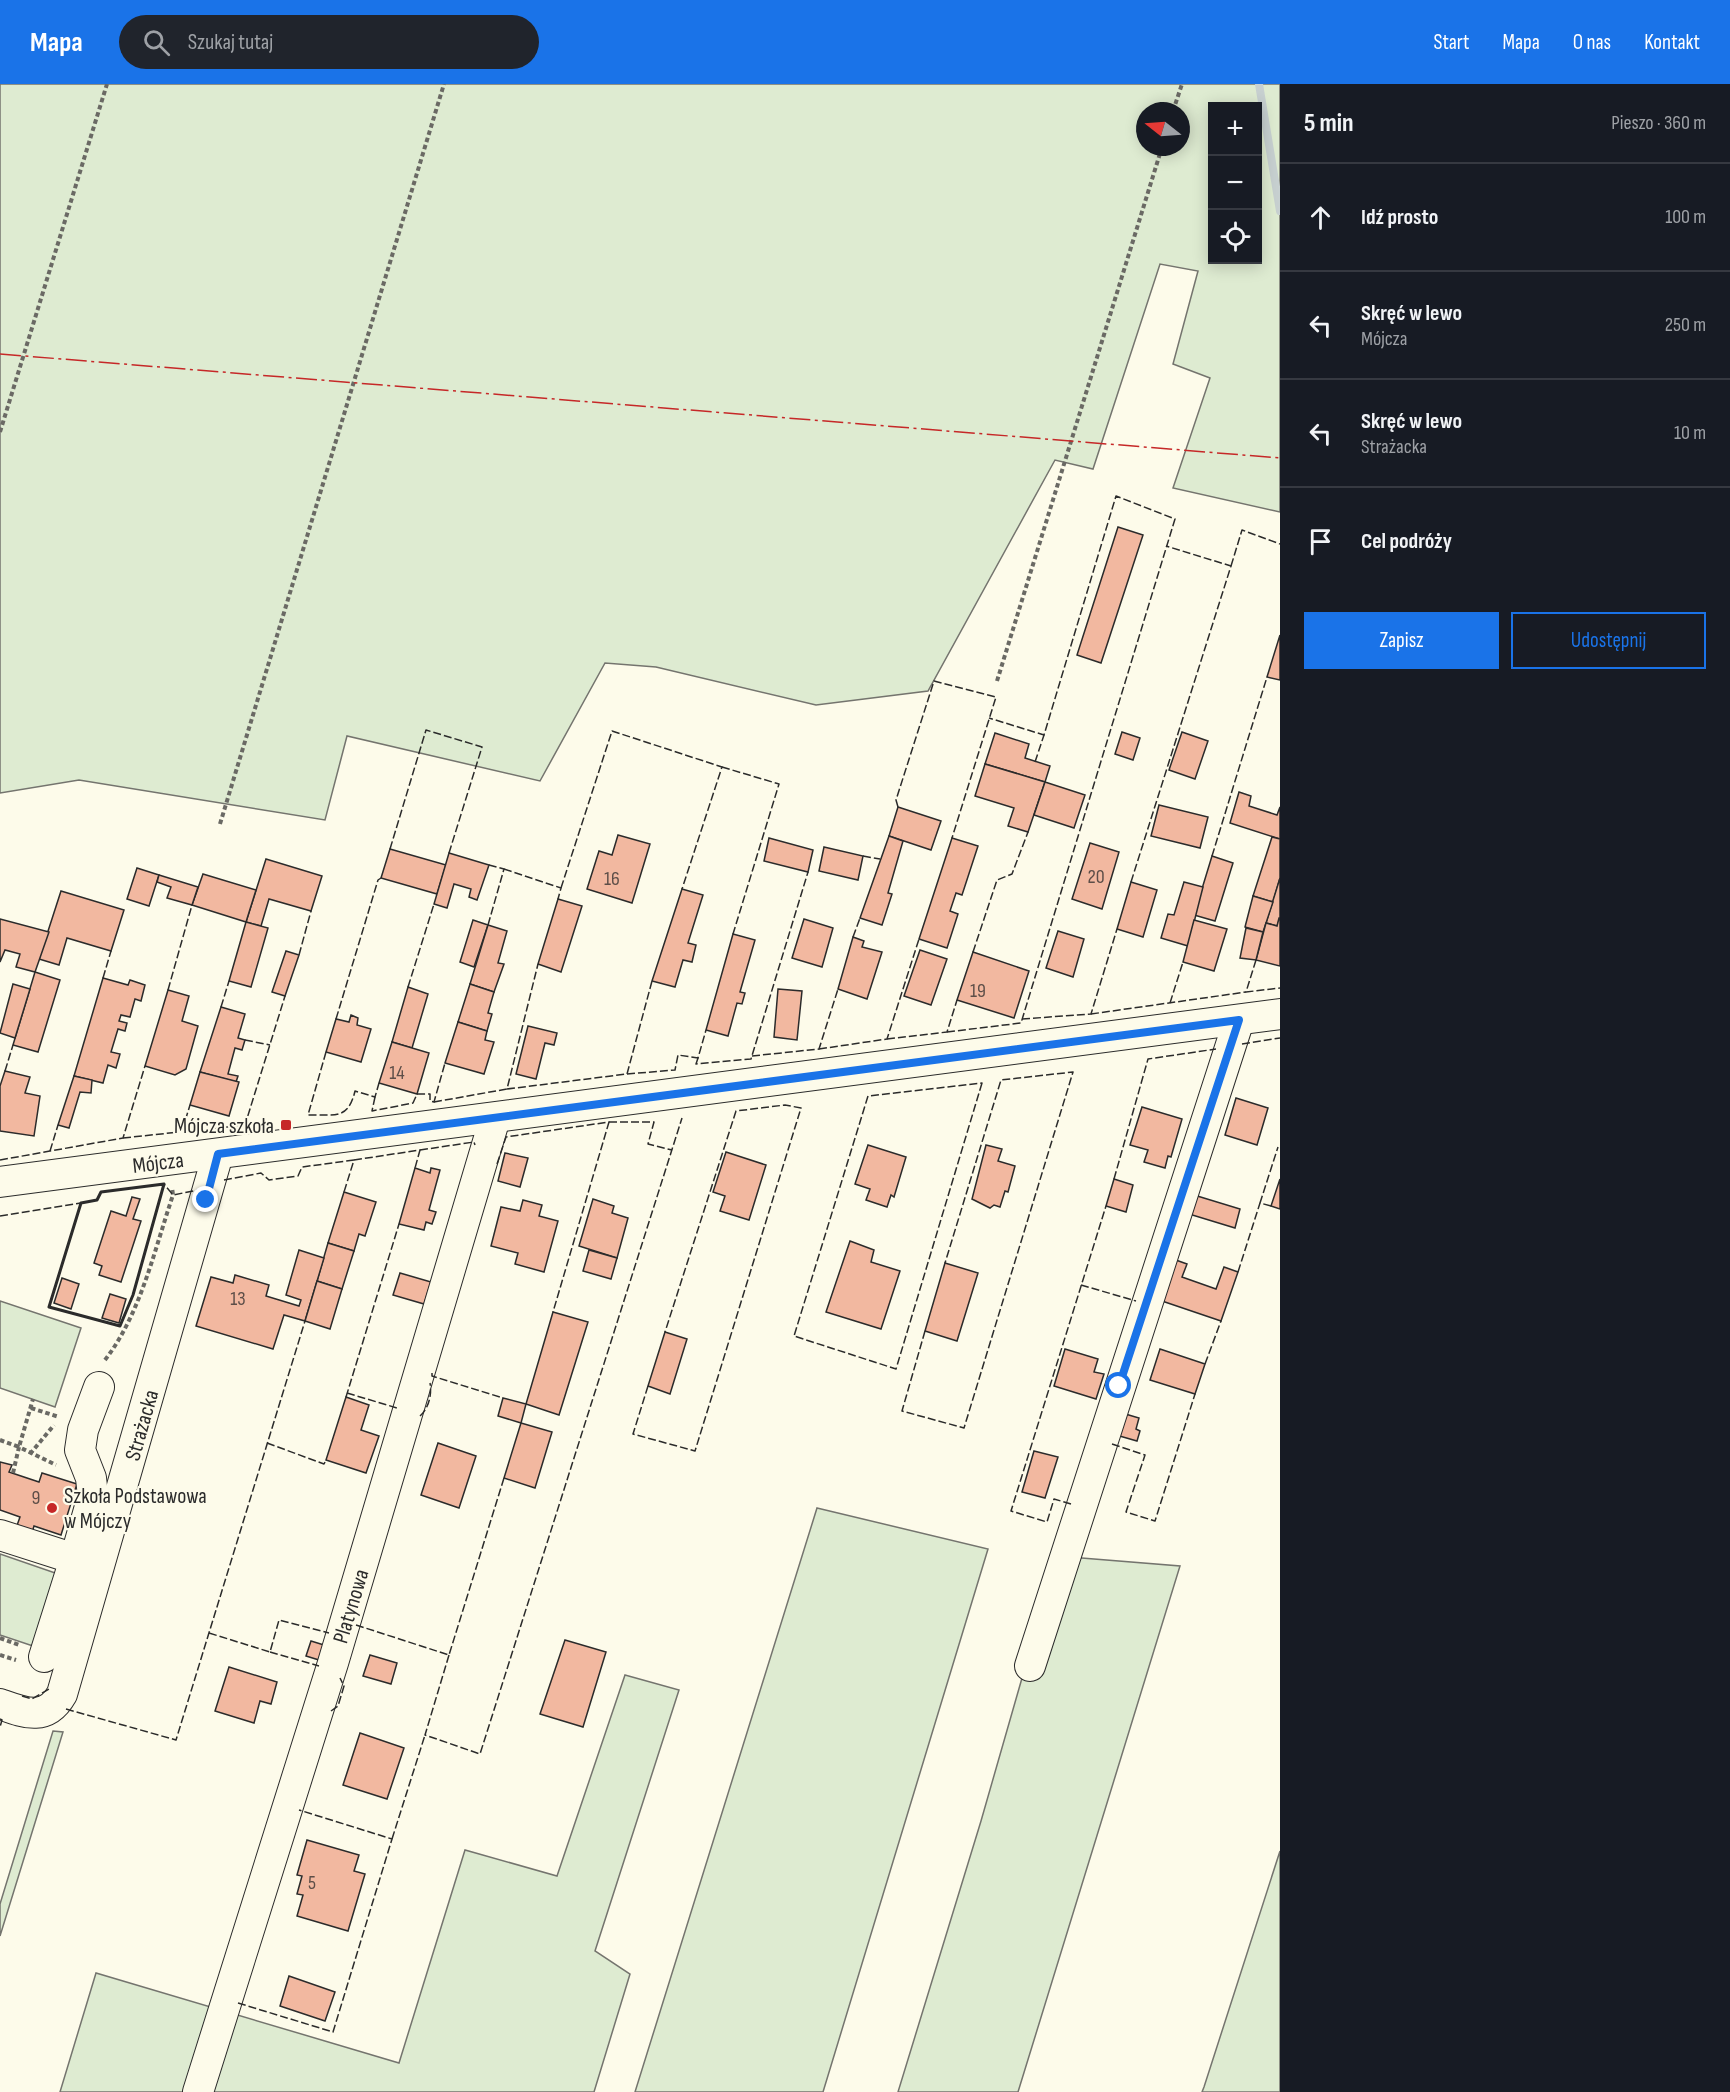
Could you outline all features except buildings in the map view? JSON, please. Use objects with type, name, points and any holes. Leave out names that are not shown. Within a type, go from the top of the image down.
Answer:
[{"type":"street","name":"Mójcza","points":[[0,1182],[1280,1014]]},
{"type":"street","points":[[1030,1666],[1239,1020]]},
{"type":"street","name":"Platynowa","points":[[198,2092],[333,1662],[495,1118]]},
{"type":"street","name":"Strażacka","points":[[0,1704],[35,1715],[47,1711],[62,1694],[218,1154]]},
{"type":"street","points":[[44,1657],[93,1496],[91,1478],[80,1450],[83,1430],[100,1376]]},
{"type":"street","points":[[0,1535],[75,1559]]},
{"type":"path","points":[[0,432],[107,84]]},
{"type":"path","points":[[220,824],[444,84]]},
{"type":"path","points":[[1176,102],[1182,84]]},
{"type":"path","points":[[998,681],[1159,156]]},
{"type":"path","points":[[100,1376],[125,1333],[140,1295],[173,1195],[171,1185]]},
{"type":"path","points":[[13,1473],[33,1399]]},
{"type":"path","points":[[31,1408],[61,1417]]},
{"type":"path","points":[[30,1454],[65,1412]]},
{"type":"path","points":[[0,1440],[64,1468]]},
{"type":"green space","points":[[0,84],[1280,84],[1280,512],[1173,488],[1210,378],[1173,364],[1198,271],[1160,264],[1093,469],[1055,460],[928,691],[816,705],[656,667],[605,663],[540,781],[347,736],[325,820],[79,780],[0,793]]},
{"type":"green space","points":[[0,1301],[81,1328],[55,1407],[0,1388]]},
{"type":"green space","points":[[817,1508],[988,1549],[823,2092],[635,2092]]},
{"type":"green space","points":[[0,1554],[61,1575],[39,1648],[0,1635]]},
{"type":"green space","points":[[1057,1556],[1180,1566],[1018,2092],[898,2092],[981,1821]]},
{"type":"green space","points":[[625,1675],[679,1690],[595,1951],[630,1974],[594,2092],[60,2092],[96,1973],[399,2063],[465,1850],[557,1876]]},
{"type":"green space","points":[[53,1731],[63,1732],[0,1936],[0,1904]]},
{"type":"green space","points":[[1280,1851],[1280,2092],[1202,2092],[1204,2087]]},
{"type":"waterway","points":[[1259,84],[1280,211]]},
{"type":"fence","points":[[947,1032],[1021,1023],[1175,519],[1116,496],[1044,735],[989,718]]},
{"type":"fence","points":[[1231,566],[1242,530],[1280,544]]},
{"type":"fence","points":[[1131,882],[1231,566],[1166,546]]},
{"type":"fence","points":[[1212,856],[1267,677]]},
{"type":"fence","points":[[898,807],[896,800],[934,681],[996,697],[952,838]]},
{"type":"fence","points":[[390,849],[426,730],[482,747],[449,853]]},
{"type":"fence","points":[[561,888],[612,731],[722,767],[682,889]]},
{"type":"fence","points":[[1035,762],[1044,735]]},
{"type":"fence","points":[[722,767],[779,784],[733,934]]},
{"type":"fence","points":[[973,952],[997,880],[1012,874],[1028,832]]},
{"type":"fence","points":[[863,856],[880,859]]},
{"type":"fence","points":[[488,925],[504,869],[489,865]]},
{"type":"fence","points":[[504,869],[561,888],[558,899]]},
{"type":"fence","points":[[698,1058],[696,1064],[751,1059],[808,872]]},
{"type":"fence","points":[[336,1019],[378,880],[381,878]]},
{"type":"fence","points":[[408,987],[434,904]]},
{"type":"fence","points":[[168,990],[192,905]]},
{"type":"fence","points":[[299,955],[311,911]]},
{"type":"fence","points":[[853,937],[860,918]]},
{"type":"fence","points":[[1022,1019],[1091,1014],[1117,929]]},
{"type":"fence","points":[[819,1049],[887,1039],[919,939]]},
{"type":"fence","points":[[103,978],[111,951]]},
{"type":"fence","points":[[1256,960],[1246,992],[1280,988]]},
{"type":"fence","points":[[1170,1003],[1183,962]]},
{"type":"fence","points":[[434,1102],[507,1089],[538,964]]},
{"type":"fence","points":[[221,1007],[229,981]]},
{"type":"fence","points":[[507,1089],[627,1074],[652,981]]},
{"type":"fence","points":[[752,1056],[819,1049],[838,989]]},
{"type":"fence","points":[[1091,1014],[1246,992]]},
{"type":"fence","points":[[123,1138],[245,1125],[285,996]]},
{"type":"fence","points":[[887,1039],[947,1032],[957,1000]]},
{"type":"fence","points":[[627,1074],[675,1070],[678,1055],[698,1058],[706,1030]]},
{"type":"fence","points":[[1242,1044],[1280,1038]]},
{"type":"fence","points":[[245,1040],[270,1045]]},
{"type":"fence","points":[[5,1071],[13,1045]]},
{"type":"fence","points":[[1114,1179],[1148,1059],[1216,1049]]},
{"type":"fence","points":[[326,1052],[308,1115],[332,1115],[344,1112],[352,1101],[355,1091],[375,1097],[379,1083]]},
{"type":"fence","points":[[375,1097],[372,1111],[413,1103],[417,1094],[430,1094],[430,1101],[434,1102],[445,1063]]},
{"type":"fence","points":[[0,1160],[123,1138],[145,1066]]},
{"type":"fence","points":[[925,1331],[902,1411],[964,1428],[1073,1072],[1001,1080],[945,1263]]},
{"type":"fence","points":[[982,1083],[896,1369],[794,1336],[868,1096],[982,1083]]},
{"type":"fence","points":[[182,1131],[190,1105]]},
{"type":"fence","points":[[648,1386],[633,1434],[695,1451],[801,1108],[785,1105],[736,1111],[665,1332]]},
{"type":"fence","points":[[449,1655],[425,1735],[480,1754],[682,1118]]},
{"type":"fence","points":[[609,1122],[654,1122],[648,1144],[672,1150]]},
{"type":"fence","points":[[497,1164],[506,1137],[609,1122],[553,1312]]},
{"type":"fence","points":[[50,1151],[58,1125]]},
{"type":"fence","points":[[420,1150],[474,1142],[475,1145]]},
{"type":"fence","points":[[1271,1206],[1260,1203],[1278,1147]]},
{"type":"fence","points":[[354,1160],[420,1150],[415,1168]]},
{"type":"fence","points":[[224,1180],[261,1173],[269,1180],[298,1176],[302,1167],[354,1160],[344,1192]]},
{"type":"fence","points":[[0,1216],[81,1203],[49,1307],[120,1326],[133,1295],[164,1184],[173,1195],[198,1190]]},
{"type":"fence","points":[[1238,1272],[1260,1203]]},
{"type":"fence","points":[[1071,1504],[1054,1499],[1047,1522],[1011,1511],[1106,1206]]},
{"type":"fence","points":[[346,1397],[399,1224]]},
{"type":"fence","points":[[1081,1285],[1136,1301]]},
{"type":"fence","points":[[66,1709],[176,1740],[305,1321]]},
{"type":"fence","points":[[1205,1364],[1221,1321]]},
{"type":"fence","points":[[432,1373],[432,1376],[503,1398]]},
{"type":"fence","points":[[420,1416],[429,1401],[430,1383]]},
{"type":"fence","points":[[347,1393],[397,1408]]},
{"type":"fence","points":[[1112,1444],[1145,1455],[1126,1512],[1155,1521],[1195,1394]]},
{"type":"fence","points":[[267,1443],[324,1464],[326,1460]]},
{"type":"fence","points":[[356,1625],[449,1655],[504,1478]]},
{"type":"fence","points":[[209,1633],[270,1652],[279,1620],[329,1633]]},
{"type":"fence","points":[[270,1652],[319,1666]]},
{"type":"fence","points":[[331,1711],[338,1706],[344,1686],[340,1678]]},
{"type":"fence","points":[[22,1696],[32,1699],[49,1689]]},
{"type":"fence","points":[[0,1719],[2,1720],[0,1727]]},
{"type":"fence","points":[[392,1839],[425,1735]]},
{"type":"fence","points":[[238,2003],[333,2032],[392,1839],[299,1810]]},
{"type":"wall","points":[[164,1184],[133,1295],[120,1326],[49,1307],[81,1203],[97,1200],[101,1192],[164,1184]]},
{"type":"power","points":[[0,354],[1280,458]]},
{"type":"place","name":"Mójcza szkoła","points":[[286,1125]]},
{"type":"place","name":"Szkoła Podstawowa w Mójczy","points":[[52,1508]]},
{"type":"route","points":[[206,1200],[218,1154],[1239,1020],[1119,1386]]}]
